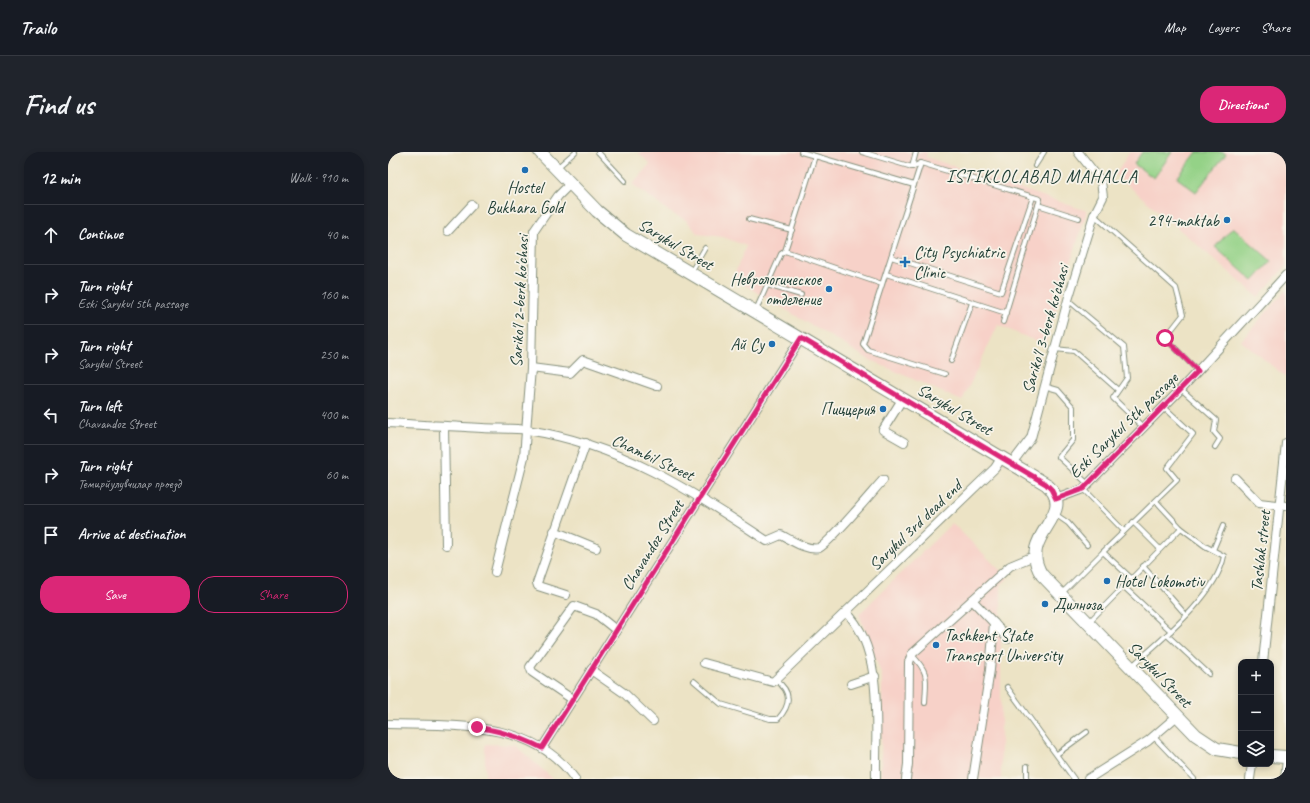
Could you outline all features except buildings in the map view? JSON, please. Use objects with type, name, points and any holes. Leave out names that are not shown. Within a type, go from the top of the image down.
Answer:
[{"type":"main road","name":"Sarykul Street","points":[[540,152],[604,218],[619,229],[1046,484],[1051,489],[1056,499]]},
{"type":"main road","points":[[1034,556],[1036,542],[1055,513],[1056,499]]},
{"type":"main road","name":"Sarykul Street","points":[[1034,556],[1039,570],[1047,582],[1177,716],[1211,746],[1224,751],[1238,753]]},
{"type":"main road","points":[[1274,756],[1286,757]]},
{"type":"street","name":"Sariko'l 3-berk ko'chasi","points":[[1007,460],[1031,438],[1053,349],[1094,215],[1103,200],[1104,190],[1101,181],[1078,152]]},
{"type":"street","name":"Sariko'l 2-berk ko'chasi","points":[[495,572],[524,457],[531,368],[534,230],[558,196],[570,184]]},
{"type":"street","points":[[448,231],[472,205]]},
{"type":"street","name":"Eski Sarykul 5th passage","points":[[1056,499],[1085,486],[1144,428],[1286,275]]},
{"type":"street","name":"Chavandoz Street","points":[[542,748],[572,698],[801,338]]},
{"type":"street","points":[[531,368],[570,373],[583,360],[657,386]]},
{"type":"street","points":[[903,398],[883,430],[904,442]]},
{"type":"street","name":"Chambil Street","points":[[388,423],[526,430],[586,443],[623,456],[700,496],[767,541],[781,536],[811,548],[820,548],[883,480]]},
{"type":"street","points":[[444,426],[446,545]]},
{"type":"street","points":[[566,595],[537,584],[554,531],[586,443]]},
{"type":"street","name":"Tashlak street","points":[[1263,659],[1283,506],[1286,444]]},
{"type":"street","name":"Sarykul 3rd dead end","points":[[776,680],[996,468],[1007,460]]},
{"type":"street","points":[[1235,478],[1259,503],[1283,506]]},
{"type":"street","points":[[554,531],[596,548]]},
{"type":"street","points":[[906,779],[908,764],[908,662],[912,654],[1010,566],[1034,556]]},
{"type":"street","points":[[972,600],[1008,639]]},
{"type":"street","points":[[572,698],[532,672],[530,667],[576,605],[596,614],[616,630]]},
{"type":"street","points":[[846,612],[853,618],[865,644],[875,676],[876,779]]},
{"type":"street","points":[[973,779],[990,670],[994,623]]},
{"type":"street","points":[[704,663],[770,682],[776,680]]},
{"type":"street","points":[[591,670],[624,693],[653,721]]},
{"type":"street","points":[[851,684],[875,676]]},
{"type":"street","points":[[1088,779],[1153,736],[1177,716]]},
{"type":"street","points":[[388,724],[477,727],[507,734],[526,740],[542,748],[563,765],[574,779]]},
{"type":"street","points":[[1250,779],[1252,767]]},
{"type":"lane","points":[[556,169],[575,152]]},
{"type":"lane","points":[[598,152],[625,181]]},
{"type":"lane","points":[[801,152],[914,185]]},
{"type":"lane","points":[[862,152],[912,167],[921,163],[1040,199],[1003,322]]},
{"type":"lane","points":[[912,167],[916,152]]},
{"type":"lane","points":[[1035,166],[1044,152]]},
{"type":"lane","points":[[756,311],[781,254],[785,251],[815,156]]},
{"type":"lane","points":[[921,163],[863,344],[868,350],[945,374]]},
{"type":"lane","points":[[891,257],[1001,292],[1033,197]]},
{"type":"lane","points":[[1038,205],[1079,218]]},
{"type":"lane","points":[[1094,215],[1176,288],[1183,315],[1165,338],[1198,371]]},
{"type":"lane","points":[[749,218],[792,230]]},
{"type":"lane","points":[[691,273],[705,248]]},
{"type":"lane","points":[[785,251],[882,284]]},
{"type":"lane","points":[[886,274],[1006,313]]},
{"type":"lane","points":[[767,285],[801,295]]},
{"type":"lane","points":[[1068,300],[1124,347],[1127,378],[1113,398],[1144,428]]},
{"type":"lane","points":[[951,361],[972,303]]},
{"type":"lane","points":[[1053,349],[1074,351],[1118,390]]},
{"type":"lane","points":[[1044,386],[1058,390],[1073,407],[1073,440],[1059,457],[1124,531]]},
{"type":"lane","points":[[1181,389],[1216,420],[1214,432],[1220,439],[1214,447]]},
{"type":"lane","points":[[1060,594],[1177,480],[1167,468],[1193,434],[1164,407]]},
{"type":"lane","points":[[1131,667],[1167,635],[1204,595],[1218,575],[1224,556],[1205,546],[1181,528],[1156,501]]},
{"type":"lane","points":[[1055,513],[1068,523],[1087,545]]},
{"type":"lane","points":[[1133,522],[1160,549]]},
{"type":"lane","points":[[1213,550],[1223,526]]},
{"type":"lane","points":[[1088,623],[1181,528]]},
{"type":"lane","points":[[1103,552],[1131,578]]},
{"type":"lane","points":[[1143,566],[1186,615]]},
{"type":"lane","points":[[1124,586],[1170,631]]},
{"type":"lane","points":[[1167,635],[1209,674]]},
{"type":"lane","points":[[912,654],[924,667],[927,674],[925,703]]},
{"type":"lane","points":[[694,681],[721,704],[770,719],[778,719],[785,712],[788,695],[786,687],[776,680]]},
{"type":"lane","points":[[1007,687],[1074,779]]},
{"type":"lane","points":[[1057,754],[1087,732]]},
{"type":"lane","points":[[1153,736],[1194,779]]},
{"type":"lane","points":[[1283,779],[1286,757]]},
{"type":"lane","points":[[1027,766],[1027,779]]},
{"type":"shaded area","name":"City Psychiatric Clinic","points":[[638,152],[927,152],[926,157],[1087,211],[1045,345],[998,325],[962,401],[868,359],[733,278],[746,246],[723,237],[698,234],[686,220],[671,213],[632,184],[650,164]]},
{"type":"shaded area","name":"294-maktab","points":[[1130,152],[1286,152],[1286,266],[1258,297],[1115,174]]},
{"type":"shaded area","points":[[1286,290],[1286,377],[1241,341]]},
{"type":"shaded area","name":"Tashkent State Transport University","points":[[952,523],[1008,578],[1001,585],[1001,779],[881,779],[882,676],[859,614]]},
{"type":"shaded area","points":[[485,744],[515,745],[553,779],[485,779]]},
{"type":"green space","points":[[1142,152],[1172,152],[1154,178],[1134,164]]},
{"type":"green space","points":[[1197,152],[1223,152],[1226,154],[1196,192],[1177,178]]},
{"type":"green space","points":[[1233,227],[1271,261],[1253,281],[1215,247]]},
{"type":"place","name":"Hostel Bukhara Gold","points":[[525,170]]},
{"type":"place","name":"294-maktab","points":[[1227,220]]},
{"type":"place","name":"City Psychiatric Clinic","points":[[905,262]]},
{"type":"place","name":"Неврологическое отделение","points":[[829,289]]},
{"type":"place","name":"Ай Су","points":[[772,344]]},
{"type":"place","name":"Пиццерия","points":[[883,409]]},
{"type":"place","name":"Hotel Lokomotiv","points":[[1107,581]]},
{"type":"place","name":"Дилноза","points":[[1045,604]]},
{"type":"place","name":"Tashkent State Transport University","points":[[936,645]]},
{"type":"district","name":"ISTIKLOLABAD MAHALLA","points":[[1042,176]]},
{"type":"route","points":[[477,727],[493,730],[526,740],[542,748],[572,698],[801,338],[1046,484],[1051,489],[1056,499],[1083,489],[1198,371],[1165,338]]}]
